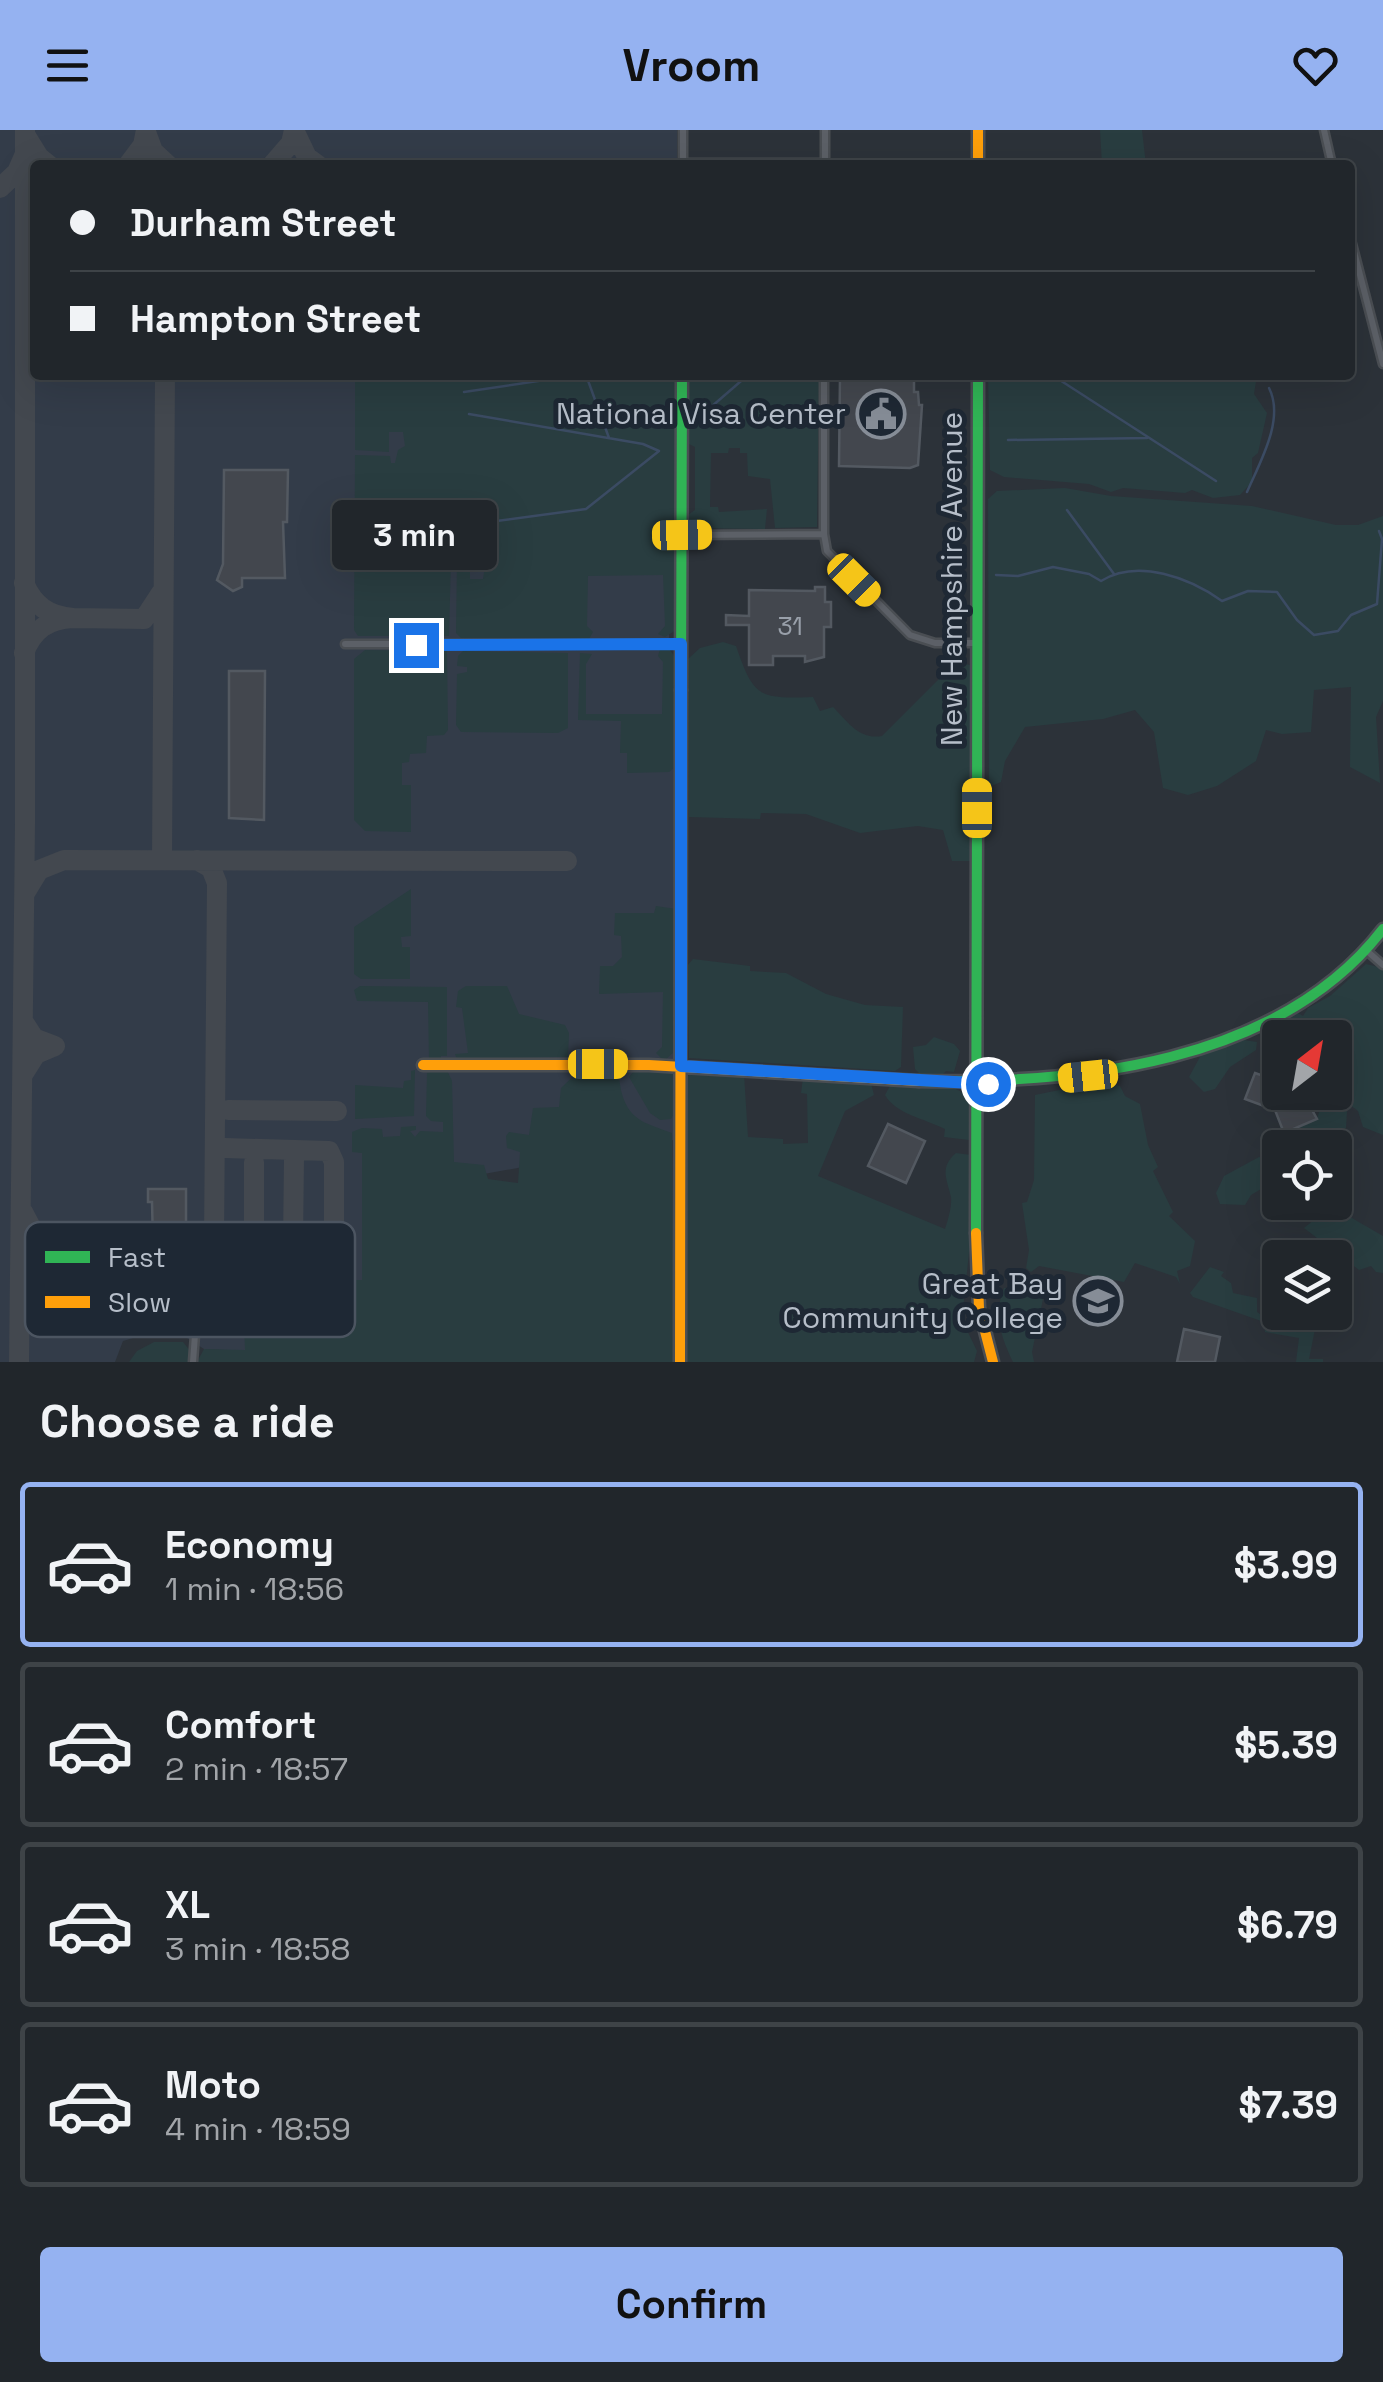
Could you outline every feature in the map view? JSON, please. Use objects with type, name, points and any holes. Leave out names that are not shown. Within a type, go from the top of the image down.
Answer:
[{"type":"street","points":[[683,130],[683,160]]},
{"type":"street","points":[[825,130],[825,160]]},
{"type":"street","points":[[978,130],[978,160]]},
{"type":"street","points":[[1324,130],[1331,160]]},
{"type":"street","points":[[1355,255],[1383,364]]},
{"type":"street","points":[[680,1362],[682,380]]},
{"type":"street","points":[[824,380],[824,534],[832,558],[910,635],[936,643],[977,643]]},
{"type":"street","name":"New Hampshire Avenue","points":[[978,380],[976,1286],[993,1362]]},
{"type":"street","points":[[682,535],[824,534]]},
{"type":"street","points":[[345,644],[681,644]]},
{"type":"street","points":[[422,1065],[681,1066],[976,1084],[1088,1076],[1192,1050],[1307,1000],[1367,950],[1383,929]]},
{"type":"street","points":[[1367,950],[1383,965]]},
{"type":"street","points":[[193,1362],[195,1337]]},
{"type":"shaded area","points":[[0,130],[677,130],[677,160],[30,160],[30,380],[668,380],[667,574],[677,871],[674,1140],[445,1181],[355,1298],[355,1222],[25,1222],[25,1337],[136,1337],[123,1341],[115,1362],[0,1362]]},
{"type":"shaded area","points":[[186,1337],[274,1337],[245,1351],[204,1349]]},
{"type":"green space","points":[[1100,130],[1142,130],[1145,160],[1102,160]]},
{"type":"green space","points":[[355,380],[677,380],[676,630],[665,637],[658,634],[665,626],[663,575],[588,576],[587,626],[593,632],[589,639],[461,638],[456,633],[457,560],[470,560],[470,579],[483,579],[486,559],[454,556],[449,636],[358,636],[354,630],[355,455],[390,456],[391,463],[395,463],[398,450],[405,446],[403,432],[389,432],[389,452],[355,450]]},
{"type":"green space","points":[[688,380],[819,380],[817,527],[775,528],[770,479],[748,476],[747,453],[729,448],[728,453],[711,453],[710,507],[718,507],[719,512],[767,509],[765,529],[689,528],[688,515],[695,510],[695,447],[687,443]]},
{"type":"green space","points":[[988,380],[1256,380],[1254,394],[1267,413],[1258,453],[1252,458],[1252,482],[1240,495],[1213,498],[1192,490],[1185,493],[1123,488],[1111,492],[1089,484],[1004,477],[990,470]]},
{"type":"green space","points":[[1065,488],[1111,496],[1252,506],[1336,525],[1358,525],[1383,516],[1383,701],[1376,717],[1380,783],[1350,767],[1351,687],[1314,690],[1311,732],[1282,734],[1266,730],[1256,761],[1217,786],[1188,795],[1163,788],[1154,732],[1135,710],[1103,719],[1025,727],[1005,761],[1001,782],[989,787],[988,499],[997,491]]},
{"type":"green space","points":[[723,642],[736,646],[748,676],[761,692],[781,697],[813,697],[820,711],[833,707],[855,729],[874,737],[882,736],[940,678],[944,654],[965,656],[965,664],[970,665],[971,861],[952,861],[943,830],[918,826],[860,833],[806,814],[761,813],[760,819],[689,817],[688,659],[700,648]]},
{"type":"green space","points":[[660,649],[670,650],[677,660],[676,766],[669,772],[627,773],[627,753],[620,753],[621,721],[578,720],[580,653],[592,654],[586,664],[586,714],[662,714]]},
{"type":"green space","points":[[365,650],[447,651],[448,730],[444,735],[427,736],[426,753],[410,754],[409,762],[402,763],[402,785],[411,785],[411,832],[365,831],[354,820],[354,659]]},
{"type":"green space","points":[[463,651],[568,653],[568,728],[558,733],[461,732],[456,725],[457,674],[467,672],[467,667],[457,666]]},
{"type":"green space","points":[[411,889],[411,936],[401,937],[402,947],[410,947],[410,979],[361,979],[354,974],[354,927]]},
{"type":"green space","points":[[656,906],[676,909],[675,1051],[664,1061],[656,1053],[662,1047],[663,992],[599,994],[600,966],[613,966],[622,957],[621,936],[614,935],[615,913],[654,913]]},
{"type":"green space","points":[[693,959],[750,966],[750,971],[786,973],[826,994],[865,1005],[903,1007],[901,1067],[895,1071],[689,1058],[687,966]]},
{"type":"green space","points":[[1366,964],[1383,968],[1383,1135],[1363,1127],[1358,1111],[1352,1106],[1352,1020],[1283,1020],[1298,1013],[1303,1016],[1308,1008],[1330,996]]},
{"type":"green space","points":[[360,986],[447,987],[447,1056],[441,1056],[441,1061],[429,1060],[428,1002],[357,1001],[354,990]]},
{"type":"green space","points":[[466,986],[507,986],[519,1014],[565,1025],[569,1033],[568,1057],[457,1059],[455,1054],[468,1053],[462,1008],[456,1007],[458,991]]},
{"type":"green space","points":[[934,1037],[954,1044],[960,1051],[954,1072],[946,1071],[941,1076],[920,1074],[915,1069],[913,1047],[926,1045]]},
{"type":"green space","points":[[1244,1040],[1257,1042],[1256,1050],[1230,1067],[1215,1089],[1204,1092],[1189,1077],[1201,1055]]},
{"type":"green space","points":[[446,1068],[452,1081],[454,1162],[484,1165],[488,1179],[518,1183],[520,1152],[507,1148],[506,1136],[509,1132],[529,1135],[533,1108],[559,1107],[561,1088],[582,1068],[614,1070],[630,1111],[641,1121],[672,1133],[674,1362],[197,1362],[204,1349],[245,1350],[245,1337],[355,1337],[355,1280],[362,1280],[362,1153],[352,1152],[352,1132],[382,1129],[383,1137],[400,1136],[401,1127],[416,1126],[416,1130],[410,1131],[415,1137],[420,1131],[443,1132],[443,1122],[431,1121],[426,1116],[427,1073]]},
{"type":"green space","points":[[636,1068],[673,1072],[675,1112],[671,1119],[660,1120],[650,1113],[629,1077]]},
{"type":"green space","points":[[415,1070],[414,1116],[355,1119],[355,1085],[403,1088],[404,1081],[411,1080],[411,1071]]},
{"type":"green space","points":[[694,1070],[744,1074],[748,1137],[783,1139],[783,1144],[808,1143],[807,1094],[801,1093],[803,1078],[871,1083],[874,1095],[845,1111],[818,1176],[945,1229],[951,1201],[947,1164],[956,1153],[971,1155],[970,1243],[962,1320],[977,1351],[974,1362],[685,1362],[686,1078]]},
{"type":"green space","points":[[1103,1081],[1120,1086],[1125,1096],[1140,1104],[1148,1145],[1158,1167],[1153,1171],[1173,1212],[1169,1216],[1195,1241],[1190,1266],[1177,1271],[1180,1284],[1176,1277],[1135,1263],[1124,1282],[1039,1266],[1031,1272],[1026,1268],[1029,1250],[1022,1203],[1027,1202],[1034,1180],[1035,1095]]},
{"type":"green space","points":[[891,1084],[944,1086],[963,1093],[970,1108],[969,1140],[944,1137],[945,1129],[896,1107],[885,1095]]},
{"type":"green space","points":[[1320,1110],[1347,1111],[1346,1128],[1342,1130],[1294,1130],[1317,1118]]},
{"type":"green space","points":[[1262,1158],[1262,1188],[1245,1205],[1220,1204],[1216,1193],[1224,1176]]},
{"type":"green space","points":[[1352,1218],[1383,1236],[1383,1273],[1371,1266],[1359,1270],[1352,1265],[1352,1240],[1320,1240],[1304,1228],[1314,1220]]},
{"type":"green space","points":[[1210,1267],[1224,1272],[1221,1276],[1231,1283],[1233,1293],[1257,1298],[1262,1321],[1193,1297],[1190,1293]]},
{"type":"green space","points":[[1035,1287],[1043,1299],[1032,1352],[1034,1362],[1013,1362],[1000,1326],[1001,1298],[1004,1288]]},
{"type":"green space","points":[[1315,1330],[1309,1359],[1323,1362],[1296,1362],[1299,1338],[1265,1332]]},
{"type":"green space","points":[[154,1342],[183,1342],[191,1352],[190,1362],[129,1362],[137,1351]]},
{"type":"building","name":"National Visa Center","points":[[840,380],[914,380],[914,392],[918,392],[922,405],[918,465],[839,466]]},
{"type":"building","points":[[224,470],[288,470],[287,522],[283,522],[285,578],[242,578],[242,587],[233,591],[217,580],[223,564]]},
{"type":"building","points":[[815,587],[825,587],[825,602],[831,602],[831,627],[824,627],[824,657],[805,662],[805,656],[773,656],[773,665],[749,665],[749,625],[726,625],[726,615],[749,616],[749,590],[815,591]]},
{"type":"building","points":[[229,671],[265,671],[264,820],[229,818]]},
{"type":"building","points":[[1255,1073],[1262,1076],[1262,1105],[1245,1099]]},
{"type":"building","points":[[1275,1110],[1312,1110],[1317,1119],[1291,1130],[1283,1130]]},
{"type":"building","points":[[888,1124],[925,1141],[906,1183],[868,1166]]},
{"type":"building","points":[[148,1189],[186,1189],[186,1222],[152,1222],[152,1202],[148,1202]]},
{"type":"building","points":[[1184,1329],[1220,1337],[1215,1362],[1177,1362]]},
{"type":"waterway","points":[[464,392],[544,380]]},
{"type":"waterway","points":[[588,380],[609,438]]},
{"type":"waterway","points":[[696,420],[742,380]]},
{"type":"waterway","points":[[1060,380],[1216,481]]},
{"type":"waterway","points":[[1247,492],[1272,427],[1274,413],[1269,388]]},
{"type":"waterway","points":[[469,414],[643,444],[659,451],[586,509],[489,522]]},
{"type":"waterway","points":[[1008,440],[1147,438]]},
{"type":"waterway","points":[[1067,510],[1114,574]]},
{"type":"waterway","points":[[996,575],[1018,576],[1053,567],[1089,574],[1101,581],[1116,574],[1147,571],[1179,578],[1222,601],[1248,591],[1277,592],[1297,620],[1314,635],[1338,631],[1351,615],[1377,604],[1382,539],[1379,531]]},
{"type":"taxiway","points":[[19,1362],[25,824],[25,130]]},
{"type":"taxiway","points":[[132,160],[143,145],[146,130]]},
{"type":"taxiway","points":[[294,130],[311,160]]},
{"type":"taxiway","points":[[276,160],[291,143],[294,130]]},
{"type":"taxiway","points":[[146,132],[153,151],[163,160]]},
{"type":"taxiway","points":[[26,136],[43,160]]},
{"type":"taxiway","points":[[0,188],[17,172],[24,156]]},
{"type":"taxiway","points":[[162,860],[165,380]]},
{"type":"taxiway","points":[[24,583],[43,608],[73,618],[42,627],[24,653]]},
{"type":"taxiway","points":[[73,618],[144,619],[161,593]]},
{"type":"taxiway","points":[[25,893],[39,870],[64,860],[567,861]]},
{"type":"taxiway","points":[[197,860],[211,868],[217,883],[214,1222]]},
{"type":"taxiway","points":[[23,1021],[34,1038],[55,1046],[36,1054],[24,1073]]},
{"type":"taxiway","points":[[228,1110],[337,1111]]},
{"type":"taxiway","points":[[225,1148],[329,1151],[334,1162],[334,1222]]},
{"type":"taxiway","points":[[293,1222],[294,1159]]},
{"type":"taxiway","points":[[254,1162],[254,1222]]},
{"type":"taxiway","points":[[23,1212],[28,1222]]},
{"type":"taxiway","points":[[21,1266],[25,1261]]},
{"type":"traffic: fast","points":[[681,690],[682,380]]},
{"type":"traffic: fast","points":[[976,1233],[978,380]]},
{"type":"traffic: fast","points":[[919,1081],[1044,1078],[1171,1057],[1232,1037],[1289,1010],[1340,974],[1383,929]]},
{"type":"traffic: slow","points":[[978,130],[978,160]]},
{"type":"traffic: slow","points":[[680,1362],[681,690]]},
{"type":"traffic: slow","points":[[423,1065],[649,1065],[919,1081]]},
{"type":"traffic: slow","points":[[976,1233],[979,1308],[993,1362]]},
{"type":"place","name":"National Visa Center","points":[[881,414]]},
{"type":"place","name":"Great Bay Community College","points":[[1098,1301]]},
{"type":"route","points":[[416,645],[681,644],[681,1066],[988,1084]]}]
